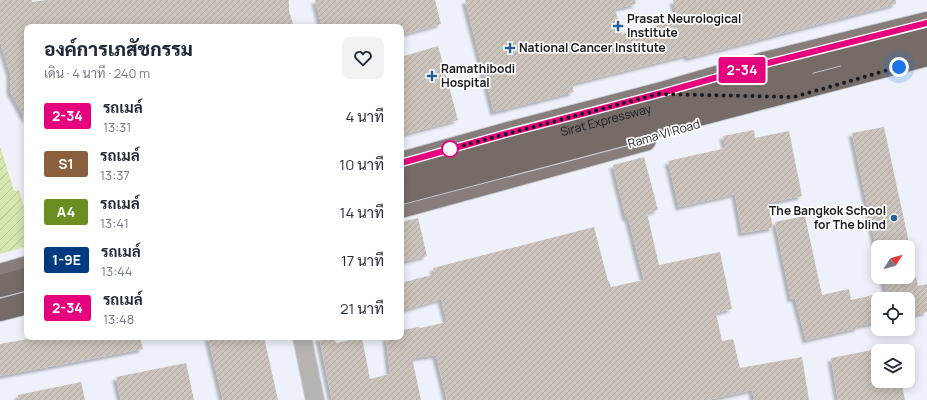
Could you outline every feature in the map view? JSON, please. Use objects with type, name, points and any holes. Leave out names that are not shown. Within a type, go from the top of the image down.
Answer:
[{"type":"highway","name":"Sirat Expressway","points":[[404,174],[927,34]]},
{"type":"highway","name":"Sirat Expressway","points":[[404,192],[927,55]]},
{"type":"highway","points":[[0,286],[24,279]]},
{"type":"highway","points":[[0,310],[24,304]]},
{"type":"main road","points":[[404,162],[764,64],[927,23]]},
{"type":"main road","name":"Rama VI Road","points":[[404,206],[927,60]]},
{"type":"main road","points":[[658,94],[794,97]]},
{"type":"main road","points":[[576,115],[587,156]]},
{"type":"main road","points":[[0,275],[24,268]]},
{"type":"main road","points":[[0,317],[24,310]]},
{"type":"street","points":[[303,340],[315,400]]},
{"type":"green space","points":[[0,146],[14,191],[19,190],[24,207],[24,247],[0,254]]},
{"type":"building","points":[[0,0],[32,0],[32,2],[45,0],[289,0],[289,11],[293,24],[24,24],[24,116],[10,91],[10,73],[0,41]]},
{"type":"building","points":[[315,0],[435,0],[441,24],[404,34],[404,24],[321,24]]},
{"type":"building","points":[[465,0],[635,0],[636,4],[615,9],[622,34],[678,20],[673,0],[896,0],[896,4],[688,58],[687,55],[572,84],[574,92],[494,112]]},
{"type":"building","points":[[438,46],[458,120],[404,134],[404,56]]},
{"type":"building","points":[[884,127],[908,240],[875,240],[852,133]]},
{"type":"building","points":[[754,130],[755,138],[789,131],[802,196],[768,203],[773,228],[742,233],[735,194],[679,207],[668,161],[726,148],[723,136]]},
{"type":"building","points":[[644,157],[658,210],[647,213],[659,265],[720,252],[732,309],[716,313],[722,341],[733,339],[740,368],[802,357],[809,400],[754,400],[752,390],[708,400],[447,400],[436,355],[412,358],[421,400],[332,400],[320,340],[335,340],[336,343],[352,340],[362,340],[370,379],[390,374],[386,340],[404,340],[404,330],[447,322],[441,299],[404,310],[404,282],[435,274],[433,268],[594,227],[608,281],[611,287],[644,280],[628,217],[626,218],[613,165]]},
{"type":"building","points":[[805,216],[822,295],[849,289],[851,300],[871,296],[871,323],[858,326],[858,328],[806,340],[795,298],[791,299],[775,222]]},
{"type":"building","points":[[418,218],[427,256],[404,261],[404,221]]},
{"type":"building","points":[[916,277],[918,286],[927,284],[927,312],[915,315],[915,292],[886,292],[885,284],[915,284]]},
{"type":"building","points":[[24,340],[141,340],[143,349],[0,376],[0,344]]},
{"type":"building","points":[[209,340],[265,340],[278,400],[223,400]]},
{"type":"building","points":[[871,350],[871,388],[902,388],[905,400],[838,400],[831,358]]},
{"type":"building","points":[[186,363],[194,400],[121,400],[116,377]]},
{"type":"building","points":[[81,382],[85,400],[18,400],[18,395]]},
{"type":"bus line","name":"2-34","points":[[404,162],[764,64],[927,23]]},
{"type":"place","name":"Prasat Neurological Institute","points":[[618,26]]},
{"type":"place","name":"National Cancer Institute","points":[[510,48]]},
{"type":"place","name":"Ramathibodi Hospital","points":[[432,76]]},
{"type":"place","name":"The Bangkok School for The blind","points":[[894,218]]},
{"type":"route","points":[[450,149],[658,94],[794,97],[899,67]]}]
